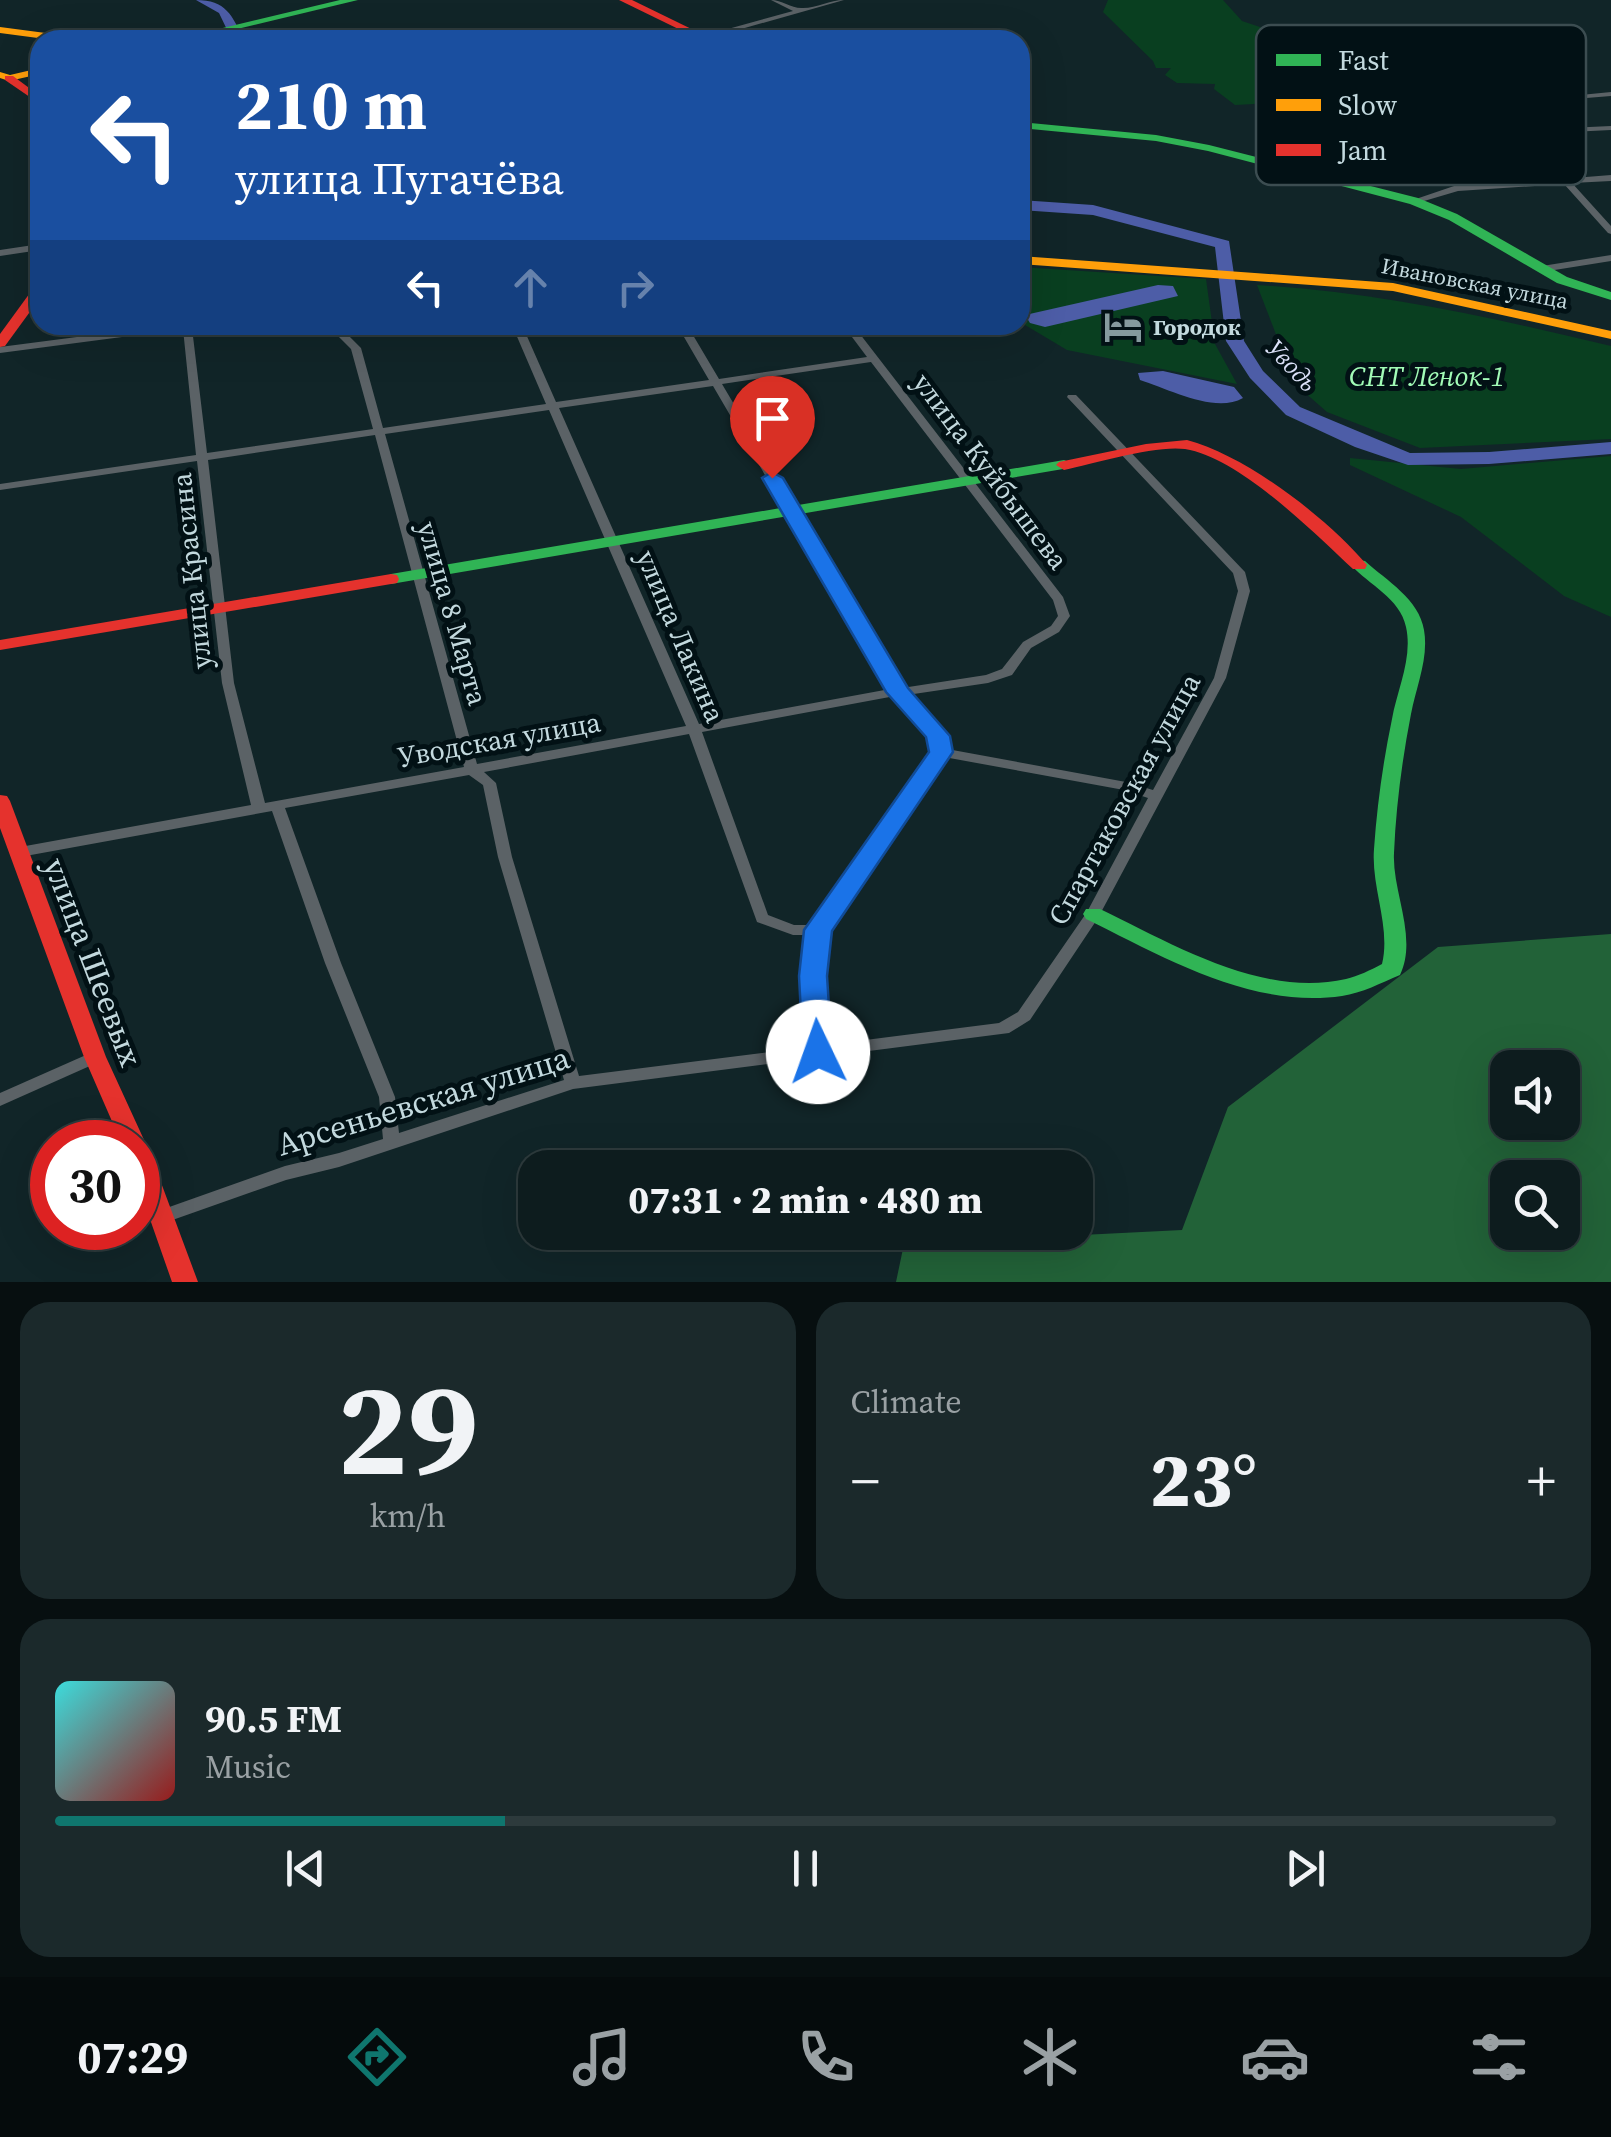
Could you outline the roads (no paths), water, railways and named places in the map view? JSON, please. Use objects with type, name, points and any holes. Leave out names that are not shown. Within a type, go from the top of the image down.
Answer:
[{"type":"street","points":[[220,30],[354,0]]},
{"type":"street","points":[[624,0],[689,30]]},
{"type":"street","points":[[774,0],[799,11]]},
{"type":"street","points":[[734,30],[841,0]]},
{"type":"street","points":[[0,30],[30,34]]},
{"type":"street","points":[[4,76],[30,72]]},
{"type":"street","points":[[4,76],[30,94]]},
{"type":"street","points":[[1586,96],[1611,94]]},
{"type":"street","points":[[1030,126],[1174,142],[1256,161]]},
{"type":"street","points":[[1586,130],[1611,128]]},
{"type":"street","points":[[1586,180],[1611,178]]},
{"type":"street","points":[[1354,185],[1414,201],[1452,217],[1562,280],[1611,296]]},
{"type":"street","points":[[1414,201],[1457,188],[1504,185]]},
{"type":"street","points":[[1570,185],[1611,231]]},
{"type":"street","points":[[0,253],[30,248]]},
{"type":"street","points":[[1542,269],[1611,258]]},
{"type":"street","name":"Ивановская улица","points":[[1030,261],[1393,287],[1611,335]]},
{"type":"street","points":[[30,299],[6,323],[0,346],[99,335]]},
{"type":"street","name":"улица Красина","points":[[190,335],[217,608],[228,683],[259,808]]},
{"type":"street","name":"улица 8 Марта","points":[[343,335],[356,348],[471,770],[488,783],[573,1083]]},
{"type":"street","name":"улица Лакина","points":[[522,335],[694,729],[762,918],[793,930],[818,930]]},
{"type":"street","points":[[688,335],[898,692],[938,736],[941,752],[818,930],[813,976],[818,1052]]},
{"type":"street","name":"улица Куйбышева","points":[[856,335],[1059,600],[1064,616],[1055,629],[1027,644],[1007,672],[988,679]]},
{"type":"street","points":[[0,487],[873,358]]},
{"type":"street","name":"Спартаковская улица","points":[[1003,1030],[1024,1016],[1093,914],[1220,678],[1244,591],[1238,572],[1072,397]]},
{"type":"street","points":[[0,645],[1185,444],[1218,456],[1286,504],[1406,607],[1415,623],[1416,641],[1391,767],[1391,796],[1380,853],[1385,897],[1400,950],[1392,969],[1344,988],[1293,990],[1203,965],[1093,914]]},
{"type":"street","name":"Уводская улица","points":[[20,852],[898,692],[988,679]]},
{"type":"street","points":[[941,752],[1126,786],[1157,796]]},
{"type":"street","name":"улица Шеевых","points":[[0,800],[95,1057],[123,1120]]},
{"type":"street","points":[[278,805],[333,963],[387,1097],[392,1142]]},
{"type":"street","name":"Арсеньевская улица","points":[[164,1216],[285,1173],[573,1083],[1003,1030]]},
{"type":"street","points":[[0,1100],[95,1057]]},
{"type":"street","points":[[160,1206],[185,1282]]},
{"type":"water","points":[[1158,285],[1173,286],[1178,296],[1045,327],[1030,323],[1030,314]]},
{"type":"water","points":[[1163,371],[1234,387],[1243,398],[1206,402],[1140,380],[1138,373]]},
{"type":"waterway","name":"Уводь","points":[[202,0],[224,11],[233,30]]},
{"type":"waterway","name":"Уводь","points":[[1030,206],[1093,210],[1223,244],[1235,341],[1256,374],[1293,411],[1362,443],[1408,459],[1489,458],[1611,448]]},
{"type":"place","name":"Городок","points":[[1123,327]]},
{"type":"park label","name":"СНТ Ленок-1","points":[[1427,376]]}]
